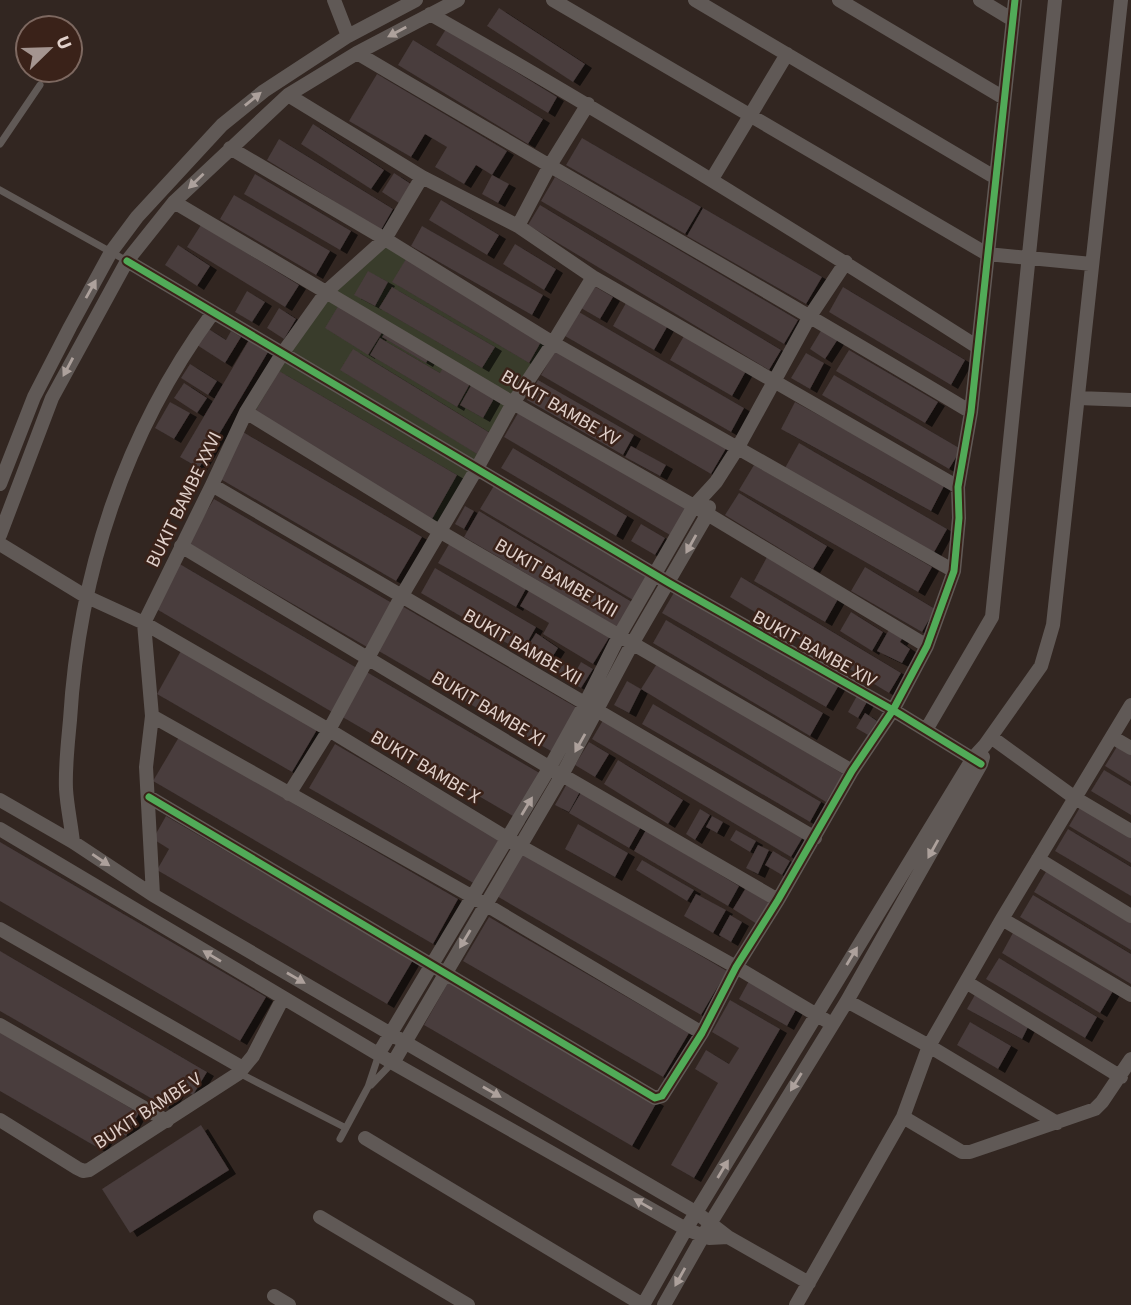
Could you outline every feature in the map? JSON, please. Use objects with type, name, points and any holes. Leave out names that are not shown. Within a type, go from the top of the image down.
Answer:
[{"type":"street","points":[[334,0],[348,36]]},
{"type":"street","points":[[0,484],[34,397],[111,252],[137,217],[222,125],[273,85],[348,36],[416,0],[427,16],[588,104],[846,262],[976,346]]},
{"type":"street","points":[[0,535],[52,398],[127,261],[174,202],[288,95],[357,53],[458,0]]},
{"type":"street","points":[[553,0],[987,254],[1092,264]]},
{"type":"street","points":[[695,0],[996,178]]},
{"type":"street","points":[[839,0],[1004,98]]},
{"type":"street","points":[[980,0],[1013,20]]},
{"type":"street","points":[[149,797],[655,1098],[663,1095],[702,1033],[736,967],[928,646],[954,571],[959,518],[958,487],[971,412],[1015,0]]},
{"type":"street","points":[[926,730],[992,617],[1055,0]]},
{"type":"street","points":[[664,1305],[710,1222],[847,1001],[988,741],[1041,666],[1053,625],[1092,264],[1124,33],[1121,0]]},
{"type":"street","points":[[357,53],[971,412]]},
{"type":"street","points":[[712,179],[787,54]]},
{"type":"street","points":[[288,95],[422,177],[518,226],[593,277],[958,487]]},
{"type":"street","points":[[518,226],[588,104]]},
{"type":"street","points":[[230,148],[553,342],[954,571]]},
{"type":"street","name":"BUKIT BAMBE XXVI","points":[[144,623],[246,412],[282,354],[327,291],[385,239],[422,177]]},
{"type":"street","name":"BUKIT BAMBE XV","points":[[174,202],[928,646]]},
{"type":"street","name":"BUKIT BAMBE XIV","points":[[127,261],[212,314],[655,575],[977,761]]},
{"type":"street","points":[[592,708],[619,636],[694,506],[716,482],[737,449],[810,316],[846,262]]},
{"type":"street","points":[[289,794],[329,730],[401,597],[477,470],[513,402],[593,277]]},
{"type":"street","points":[[73,842],[66,790],[72,684],[85,596],[116,490],[149,415],[182,355],[212,314]]},
{"type":"street","points":[[1078,398],[1131,400]]},
{"type":"street","name":"BUKIT BAMBE XIII","points":[[246,412],[439,531],[852,771]]},
{"type":"street","points":[[393,1063],[444,974],[479,901],[707,515],[716,482]]},
{"type":"street","name":"BUKIT BAMBE XII","points":[[212,485],[815,838]]},
{"type":"street","name":"BUKIT BAMBE X","points":[[0,544],[85,596],[144,623],[329,730],[514,842],[832,1024]]},
{"type":"street","name":"BUKIT BAMBE XI","points":[[181,546],[556,771],[778,900]]},
{"type":"street","points":[[144,623],[152,716],[146,767],[153,895]]},
{"type":"street","points":[[796,1305],[903,1117],[929,1046],[1131,705]]},
{"type":"street","points":[[152,716],[479,901],[702,1033]]},
{"type":"street","points":[[1112,737],[1131,748]]},
{"type":"street","points":[[988,741],[1131,831]]},
{"type":"street","points":[[365,1138],[643,1305],[686,1228],[977,761]]},
{"type":"street","points":[[0,800],[73,842],[153,895],[696,1213],[728,1237],[809,1283]]},
{"type":"street","points":[[0,829],[393,1063],[686,1228],[703,1237],[728,1237]]},
{"type":"street","points":[[1038,859],[1131,916]]},
{"type":"street","points":[[379,1053],[432,965],[479,901]]},
{"type":"street","points":[[1002,919],[1131,995]]},
{"type":"street","points":[[0,929],[241,1071]]},
{"type":"street","points":[[966,982],[1121,1077]]},
{"type":"street","name":"BUKIT BAMBE V","points":[[0,1120],[83,1171],[89,1170],[241,1071],[253,1056],[283,998]]},
{"type":"street","points":[[847,1001],[929,1046],[1057,1123]]},
{"type":"street","points":[[0,1025],[167,1121]]},
{"type":"street","points":[[903,1117],[965,1153],[1095,1109],[1121,1077],[1131,1059]]},
{"type":"street","points":[[320,1217],[468,1305]]},
{"type":"street","points":[[274,1296],[289,1305]]},
{"type":"lane","points":[[0,144],[40,85]]},
{"type":"lane","points":[[0,190],[127,261]]},
{"type":"lane","points":[[340,1139],[368,1087],[379,1053]]},
{"type":"lane","points":[[368,1087],[393,1063]]},
{"type":"lane","points":[[241,1071],[346,1128]]},
{"type":"green space","points":[[385,239],[553,343],[439,531],[246,412],[327,291]]},
{"type":"building","points":[[499,8],[585,64],[573,82],[487,26]]},
{"type":"building","points":[[446,29],[557,97],[548,113],[436,45]]},
{"type":"building","points":[[413,40],[543,119],[528,144],[398,65]]},
{"type":"building","points":[[377,74],[507,151],[492,175],[476,165],[464,184],[435,167],[447,147],[425,134],[411,157],[349,121]]},
{"type":"building","points":[[313,124],[384,170],[371,189],[301,144]]},
{"type":"building","points":[[582,138],[701,207],[685,234],[566,165]]},
{"type":"building","points":[[279,139],[393,209],[381,230],[267,160]]},
{"type":"building","points":[[394,173],[411,184],[399,203],[382,192]]},
{"type":"building","points":[[255,174],[351,231],[340,250],[244,194]]},
{"type":"building","points":[[492,175],[509,184],[498,203],[482,194]]},
{"type":"building","points":[[555,177],[798,320],[784,344],[541,201]]},
{"type":"building","points":[[234,195],[330,251],[316,275],[220,219]]},
{"type":"building","points":[[441,200],[499,235],[487,255],[429,220]]},
{"type":"building","points":[[540,205],[781,350],[769,370],[528,225]]},
{"type":"building","points":[[703,208],[822,277],[806,304],[687,236]]},
{"type":"building","points":[[201,225],[299,285],[285,307],[187,247]]},
{"type":"building","points":[[422,226],[543,295],[532,315],[411,246]]},
{"type":"building","points":[[515,244],[556,269],[544,290],[503,264]]},
{"type":"building","points":[[178,245],[210,266],[197,286],[165,265]]},
{"type":"building","points":[[406,259],[542,340],[529,363],[392,282]]},
{"type":"building","points":[[368,271],[388,282],[375,306],[354,295]]},
{"type":"building","points":[[594,286],[613,297],[600,319],[581,308]]},
{"type":"building","points":[[392,287],[495,347],[482,368],[379,308]]},
{"type":"building","points":[[843,287],[965,360],[951,385],[829,312]]},
{"type":"building","points":[[247,291],[265,302],[252,322],[235,312]]},
{"type":"building","points":[[340,303],[383,331],[368,355],[325,328]]},
{"type":"building","points":[[626,303],[667,327],[654,350],[613,326]]},
{"type":"building","points":[[279,308],[296,319],[284,339],[267,328]]},
{"type":"building","points":[[579,312],[744,408],[731,432],[565,336]]},
{"type":"building","points":[[207,328],[226,340],[231,331],[241,337],[225,363],[197,345]]},
{"type":"building","points":[[822,329],[838,339],[825,359],[810,349]]},
{"type":"building","points":[[387,330],[430,356],[426,363],[382,337]]},
{"type":"building","points":[[684,336],[746,371],[732,396],[670,360]]},
{"type":"building","points":[[380,338],[440,373],[445,364],[472,380],[457,407],[370,355]]},
{"type":"building","points":[[249,340],[268,352],[199,468],[180,457]]},
{"type":"building","points":[[558,346],[728,445],[711,474],[541,375]]},
{"type":"building","points":[[353,349],[490,433],[477,454],[340,370]]},
{"type":"building","points":[[849,350],[938,402],[925,423],[836,371]]},
{"type":"building","points":[[806,353],[824,363],[810,389],[791,378]]},
{"type":"building","points":[[190,364],[217,381],[208,395],[181,378]]},
{"type":"building","points":[[279,371],[457,475],[432,519],[253,415]]},
{"type":"building","points":[[834,375],[961,449],[949,469],[822,395]]},
{"type":"building","points":[[538,380],[634,435],[623,455],[527,400]]},
{"type":"building","points":[[473,382],[496,395],[483,418],[460,405]]},
{"type":"building","points":[[184,383],[207,398],[197,413],[174,398]]},
{"type":"building","points":[[170,402],[190,413],[174,439],[155,428]]},
{"type":"building","points":[[795,402],[945,484],[931,511],[781,429]]},
{"type":"building","points":[[521,408],[687,507],[670,535],[504,437]]},
{"type":"building","points":[[243,432],[422,537],[396,581],[217,477]]},
{"type":"building","points":[[799,443],[947,529],[933,554],[785,468]]},
{"type":"building","points":[[631,446],[666,465],[660,476],[625,457]]},
{"type":"building","points":[[513,448],[627,516],[616,536],[501,468]]},
{"type":"building","points":[[754,465],[932,567],[918,592],[739,490]]},
{"type":"building","points":[[495,484],[648,575],[633,600],[480,509]]},
{"type":"building","points":[[739,493],[827,546],[813,569],[725,515]]},
{"type":"building","points":[[214,499],[392,603],[367,647],[188,543]]},
{"type":"building","points":[[465,506],[474,511],[464,529],[455,524]]},
{"type":"building","points":[[479,511],[632,602],[617,627],[464,537]]},
{"type":"building","points":[[641,524],[665,538],[655,555],[631,541]]},
{"type":"building","points":[[451,541],[528,585],[516,607],[438,563]]},
{"type":"building","points":[[767,557],[838,599],[825,622],[754,581]]},
{"type":"building","points":[[178,563],[357,668],[332,712],[153,607]]},
{"type":"building","points":[[865,567],[935,609],[922,632],[851,591]]},
{"type":"building","points":[[435,568],[536,627],[522,652],[421,593]]},
{"type":"building","points":[[741,577],[901,673],[889,693],[730,597]]},
{"type":"building","points":[[530,589],[610,636],[593,664],[543,634],[549,623],[520,606]]},
{"type":"building","points":[[675,591],[839,685],[826,707],[662,613]]},
{"type":"building","points":[[402,606],[581,710],[556,754],[377,650]]},
{"type":"building","points":[[851,612],[883,632],[872,651],[840,631]]},
{"type":"building","points":[[666,620],[823,713],[810,736],[653,643]]},
{"type":"building","points":[[891,626],[905,634],[900,642],[910,649],[902,663],[877,651]]},
{"type":"building","points":[[536,633],[558,648],[546,667],[524,652]]},
{"type":"building","points":[[182,649],[318,728],[292,772],[157,694]]},
{"type":"building","points":[[581,662],[593,669],[581,688],[556,673],[562,663],[576,671]]},
{"type":"building","points":[[658,662],[843,774],[826,802],[641,689]]},
{"type":"building","points":[[365,671],[543,775],[518,819],[339,715]]},
{"type":"building","points":[[627,681],[641,689],[629,713],[614,705]]},
{"type":"building","points":[[858,694],[868,700],[858,718],[848,712]]},
{"type":"building","points":[[653,704],[821,802],[810,822],[642,724]]},
{"type":"building","points":[[865,713],[877,721],[868,735],[856,728]]},
{"type":"building","points":[[605,717],[804,835],[791,857],[592,739]]},
{"type":"building","points":[[179,737],[458,899],[433,944],[153,781]]},
{"type":"building","points":[[589,742],[609,754],[595,777],[575,765]]},
{"type":"building","points":[[335,744],[500,840],[475,884],[309,788]]},
{"type":"building","points":[[1118,745],[1131,752],[1131,782],[1105,766]]},
{"type":"building","points":[[618,760],[683,800],[668,824],[604,784]]},
{"type":"building","points":[[1104,770],[1131,786],[1131,815],[1091,791]]},
{"type":"building","points":[[569,780],[582,788],[569,812],[555,805]]},
{"type":"building","points":[[582,791],[642,825],[629,848],[569,813]]},
{"type":"building","points":[[1082,804],[1131,834],[1131,863],[1069,826]]},
{"type":"building","points":[[700,809],[710,815],[695,840],[686,834]]},
{"type":"building","points":[[166,816],[413,960],[387,1004],[157,870],[169,849],[153,839]]},
{"type":"building","points":[[712,816],[723,822],[717,833],[706,827]]},
{"type":"building","points":[[578,824],[628,853],[615,877],[565,849]]},
{"type":"building","points":[[1068,829],[1131,867],[1131,896],[1055,851]]},
{"type":"building","points":[[646,830],[739,886],[728,906],[634,851]]},
{"type":"building","points":[[736,830],[756,841],[750,852],[730,840]]},
{"type":"building","points":[[0,842],[266,997],[240,1041],[0,901]]},
{"type":"building","points":[[758,845],[769,850],[758,874],[746,868]]},
{"type":"building","points":[[521,851],[727,971],[701,1015],[495,895]]},
{"type":"building","points":[[773,851],[790,861],[782,875],[765,865]]},
{"type":"building","points":[[642,860],[694,890],[687,901],[636,870]]},
{"type":"building","points":[[1047,870],[1131,921],[1131,950],[1034,892]]},
{"type":"building","points":[[747,886],[771,901],[757,924],[733,909]]},
{"type":"building","points":[[696,894],[726,910],[713,933],[684,916]]},
{"type":"building","points":[[1033,895],[1131,954],[1131,984],[1020,917]]},
{"type":"building","points":[[730,915],[742,922],[731,942],[719,935]]},
{"type":"building","points":[[489,917],[689,1033],[663,1077],[463,961]]},
{"type":"building","points":[[1014,931],[1113,991],[1100,1013],[1002,953]]},
{"type":"building","points":[[0,951],[207,1072],[193,1095],[180,1087],[168,1108],[0,1011]]},
{"type":"building","points":[[999,958],[1097,1017],[1085,1038],[986,979]]},
{"type":"building","points":[[750,979],[798,1006],[787,1026],[739,999]]},
{"type":"building","points":[[449,981],[657,1102],[632,1146],[424,1025]]},
{"type":"building","points":[[976,993],[1030,1023],[1022,1039],[967,1009]]},
{"type":"building","points":[[730,1000],[780,1029],[694,1178],[671,1165],[718,1083],[695,1069],[706,1050],[729,1064],[739,1048],[712,1032]]},
{"type":"building","points":[[970,1022],[1011,1046],[998,1069],[957,1045]]},
{"type":"building","points":[[0,1032],[139,1113],[126,1136],[112,1128],[100,1149],[0,1091]]},
{"type":"building","points":[[201,1125],[229,1170],[130,1233],[102,1189]]},
{"type":"cycle path","points":[[149,797],[655,1098],[662,1096],[702,1033],[736,967],[852,771],[893,710],[927,646],[954,571],[959,518],[958,487],[971,412],[1015,0]]},
{"type":"cycle path","points":[[127,261],[669,583],[893,710],[981,764]]}]
